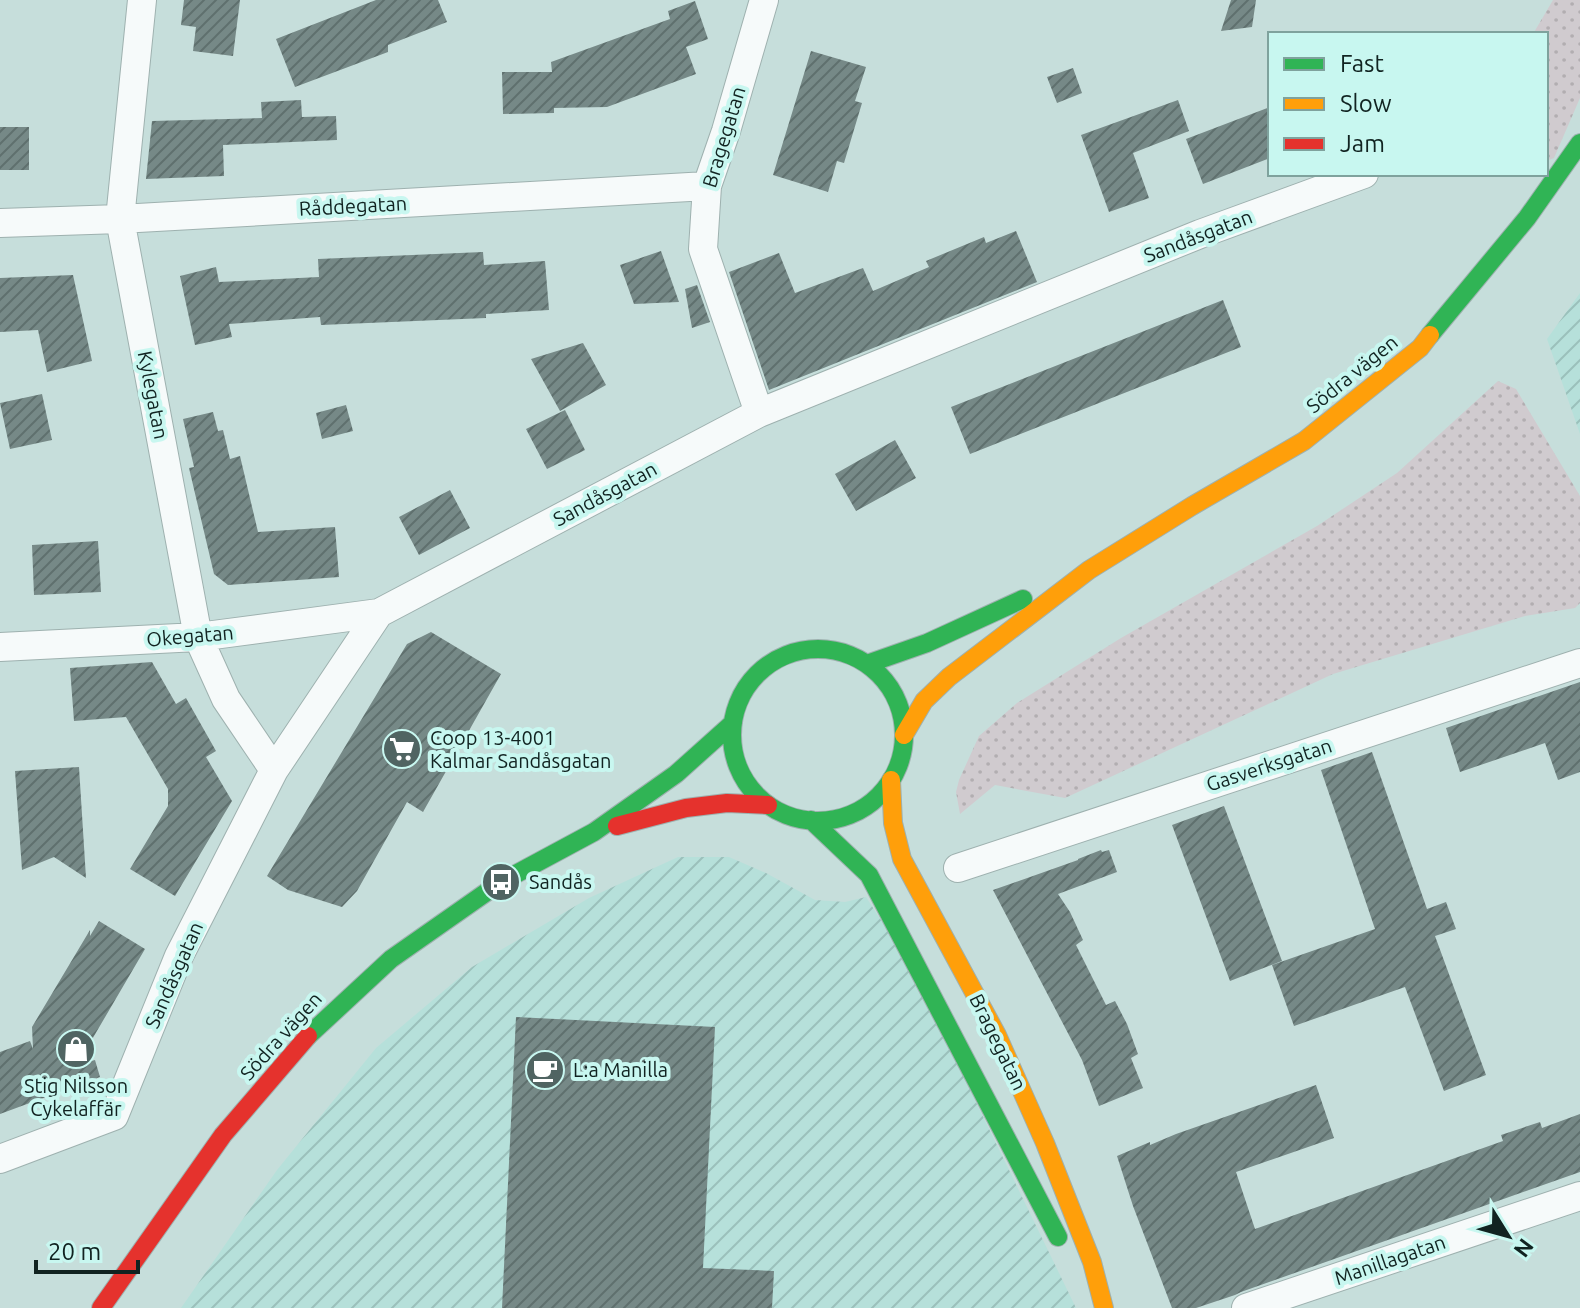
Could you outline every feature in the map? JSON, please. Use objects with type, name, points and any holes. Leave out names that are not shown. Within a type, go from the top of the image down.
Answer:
[{"type":"main road","name":"Södra vägen","points":[[904,735],[924,701],[949,677],[1089,570],[1304,441],[1420,348],[1527,218],[1580,143]]},
{"type":"main road","name":"Södra vägen","points":[[867,664],[929,643],[1089,570]]},
{"type":"main road","points":[[812,649],[834,650],[867,664],[891,690],[900,711],[904,735],[900,758],[891,780],[876,797],[857,811],[835,819],[811,820],[788,816],[768,805],[750,788],[732,746],[733,723],[739,700],[751,680],[769,664],[790,653],[812,649]]},
{"type":"main road","name":"Södra vägen","points":[[101,1308],[223,1135],[315,1027],[391,959],[450,916],[501,882],[594,832],[676,774],[733,723]]},
{"type":"main road","name":"Bragegatan","points":[[891,780],[893,823],[902,859],[997,1035],[1092,1262],[1102,1308]]},
{"type":"main road","name":"Södra vägen","points":[[594,832],[686,808],[727,803],[768,805]]},
{"type":"main road","name":"Bragegatan","points":[[811,820],[869,875],[1072,1265],[1102,1308]]},
{"type":"street","name":"Kylegatan","points":[[142,0],[120,219],[198,637],[226,699],[274,770]]},
{"type":"street","name":"Bragegatan","points":[[759,413],[703,249],[707,186],[764,0]]},
{"type":"street","name":"Sandåsgatan","points":[[0,1159],[114,1116],[179,956],[274,770],[379,613],[759,413],[1200,234],[1359,176]]},
{"type":"street","name":"Råddegatan","points":[[0,223],[707,186]]},
{"type":"street","name":"Okegatan","points":[[0,647],[198,637],[379,613]]},
{"type":"street","name":"Gasverksgatan","points":[[958,868],[1580,663]]},
{"type":"street","name":"Manillagatan","points":[[1246,1308],[1580,1196]]},
{"type":"shaded area","points":[[1553,0],[1580,0],[1580,98],[1554,158],[1548,160],[1548,32],[1534,32]]},
{"type":"shaded area","points":[[1580,293],[1580,434],[1547,339]]},
{"type":"shaded area","points":[[1498,381],[1516,389],[1580,496],[1580,603],[1575,608],[1525,616],[1333,674],[1065,798],[995,785],[960,814],[956,792],[979,736],[1017,703],[1121,638],[1317,526],[1397,473]]},
{"type":"shaded area","points":[[678,857],[729,857],[815,900],[845,902],[866,897],[907,960],[1076,1308],[181,1308],[277,1170],[376,1048],[472,967],[589,898]]},
{"type":"building","points":[[184,0],[240,0],[233,56],[193,51],[196,27],[181,25]]},
{"type":"building","points":[[376,0],[438,0],[447,22],[388,45],[388,52],[295,87],[276,39]]},
{"type":"building","points":[[1231,0],[1256,0],[1252,27],[1221,31]]},
{"type":"building","points":[[695,1],[708,39],[686,47],[696,74],[607,107],[554,108],[554,113],[503,114],[502,72],[552,72],[551,62],[670,19],[668,11]]},
{"type":"building","points":[[811,51],[866,67],[855,101],[862,103],[844,163],[837,161],[828,192],[773,175]]},
{"type":"building","points":[[1073,68],[1082,93],[1057,103],[1047,77]]},
{"type":"building","points":[[301,100],[302,117],[336,116],[337,140],[223,145],[224,176],[146,179],[152,121],[262,118],[261,102]]},
{"type":"building","points":[[1178,100],[1189,131],[1133,153],[1149,198],[1109,212],[1081,135]]},
{"type":"building","points":[[1268,108],[1268,159],[1203,184],[1186,139]]},
{"type":"building","points":[[0,127],[29,127],[29,170],[0,170]]},
{"type":"building","points":[[1016,231],[1037,282],[769,390],[729,272],[779,253],[795,293],[863,268],[873,291],[929,267],[926,261],[984,237],[986,243]]},
{"type":"building","points":[[661,251],[679,302],[634,304],[620,265]]},
{"type":"building","points":[[483,252],[484,265],[545,261],[549,310],[486,314],[486,318],[321,325],[320,317],[229,324],[232,337],[195,345],[180,276],[216,267],[219,282],[319,277],[318,259]]},
{"type":"building","points":[[73,275],[92,361],[47,372],[38,330],[0,332],[0,278]]},
{"type":"building","points":[[697,285],[710,322],[692,328],[685,289]]},
{"type":"building","points":[[1223,300],[1241,347],[970,454],[951,407]]},
{"type":"building","points":[[583,343],[606,385],[560,411],[531,359]]},
{"type":"building","points":[[42,394],[52,440],[10,449],[0,403]]},
{"type":"building","points":[[346,405],[353,431],[322,439],[316,413]]},
{"type":"building","points":[[565,410],[585,450],[547,469],[526,429]]},
{"type":"building","points":[[213,412],[218,431],[223,430],[230,459],[240,456],[258,532],[335,527],[339,577],[228,585],[214,574],[189,468],[194,467],[183,419]]},
{"type":"building","points":[[895,440],[916,478],[856,511],[835,474]]},
{"type":"building","points":[[450,490],[470,528],[419,555],[399,517]]},
{"type":"building","points":[[98,541],[101,592],[34,595],[32,545]]},
{"type":"building","name":"Coop 13-4001 Kalmar Sandåsgatan","points":[[431,632],[501,674],[423,812],[407,802],[357,891],[342,907],[288,890],[267,876],[407,644]]},
{"type":"building","points":[[152,662],[176,704],[186,698],[216,751],[206,757],[232,801],[175,896],[130,869],[168,806],[168,789],[126,717],[74,721],[70,668]]},
{"type":"building","points":[[1580,682],[1580,772],[1558,780],[1545,743],[1460,772],[1446,728]]},
{"type":"building","points":[[1372,752],[1427,909],[1446,902],[1456,929],[1435,936],[1486,1075],[1444,1091],[1405,987],[1294,1026],[1272,965],[1375,929],[1321,770]]},
{"type":"building","points":[[79,767],[86,878],[54,857],[22,870],[15,771]]},
{"type":"building","points":[[1224,806],[1282,961],[1230,981],[1172,825]]},
{"type":"building","points":[[1101,850],[1109,850],[1117,872],[1058,894],[1083,940],[1076,945],[1106,1005],[1115,1001],[1127,1024],[1138,1054],[1131,1058],[1143,1088],[1099,1106],[1082,1060],[993,890]]},
{"type":"building","points":[[99,921],[145,949],[77,1065],[95,1060],[100,1077],[0,1114],[0,1052],[30,1041],[33,1049],[32,1027],[90,930],[90,936]]},
{"type":"building","points":[[516,1017],[715,1027],[703,1268],[774,1271],[772,1308],[502,1308]]},
{"type":"building","points":[[1316,1085],[1334,1138],[1236,1172],[1255,1229],[1503,1141],[1501,1135],[1540,1122],[1542,1128],[1580,1114],[1580,1172],[1196,1308],[1172,1308],[1117,1156]]},
{"type":"traffic: fast","points":[[1430,335],[1527,218],[1580,143]]},
{"type":"traffic: fast","points":[[867,664],[927,643],[1023,599]]},
{"type":"traffic: fast","points":[[818,649],[851,656],[878,675],[897,702],[904,735],[897,768],[878,795],[851,814],[818,821],[785,814],[758,795],[739,768],[732,735],[739,702],[758,675],[785,656],[818,649]]},
{"type":"traffic: fast","points":[[308,1036],[391,959],[501,882],[594,832],[676,774],[733,723]]},
{"type":"traffic: fast","points":[[811,820],[869,875],[1058,1237]]},
{"type":"traffic: slow","points":[[904,735],[924,701],[949,677],[1089,570],[1304,441],[1420,348],[1430,335]]},
{"type":"traffic: slow","points":[[891,780],[893,823],[902,859],[997,1035],[1045,1143],[1092,1262],[1104,1308]]},
{"type":"traffic: jam","points":[[617,826],[686,808],[727,803],[768,805]]},
{"type":"traffic: jam","points":[[101,1308],[223,1135],[308,1036]]},
{"type":"place","name":"Coop 13-4001 Kalmar Sandåsgatan","points":[[402,749]]},
{"type":"place","name":"Sandås","points":[[501,882]]},
{"type":"place","name":"Stig Nilsson Cykelaffär","points":[[76,1049]]},
{"type":"place","name":"L:a Manilla","points":[[545,1070]]}]
